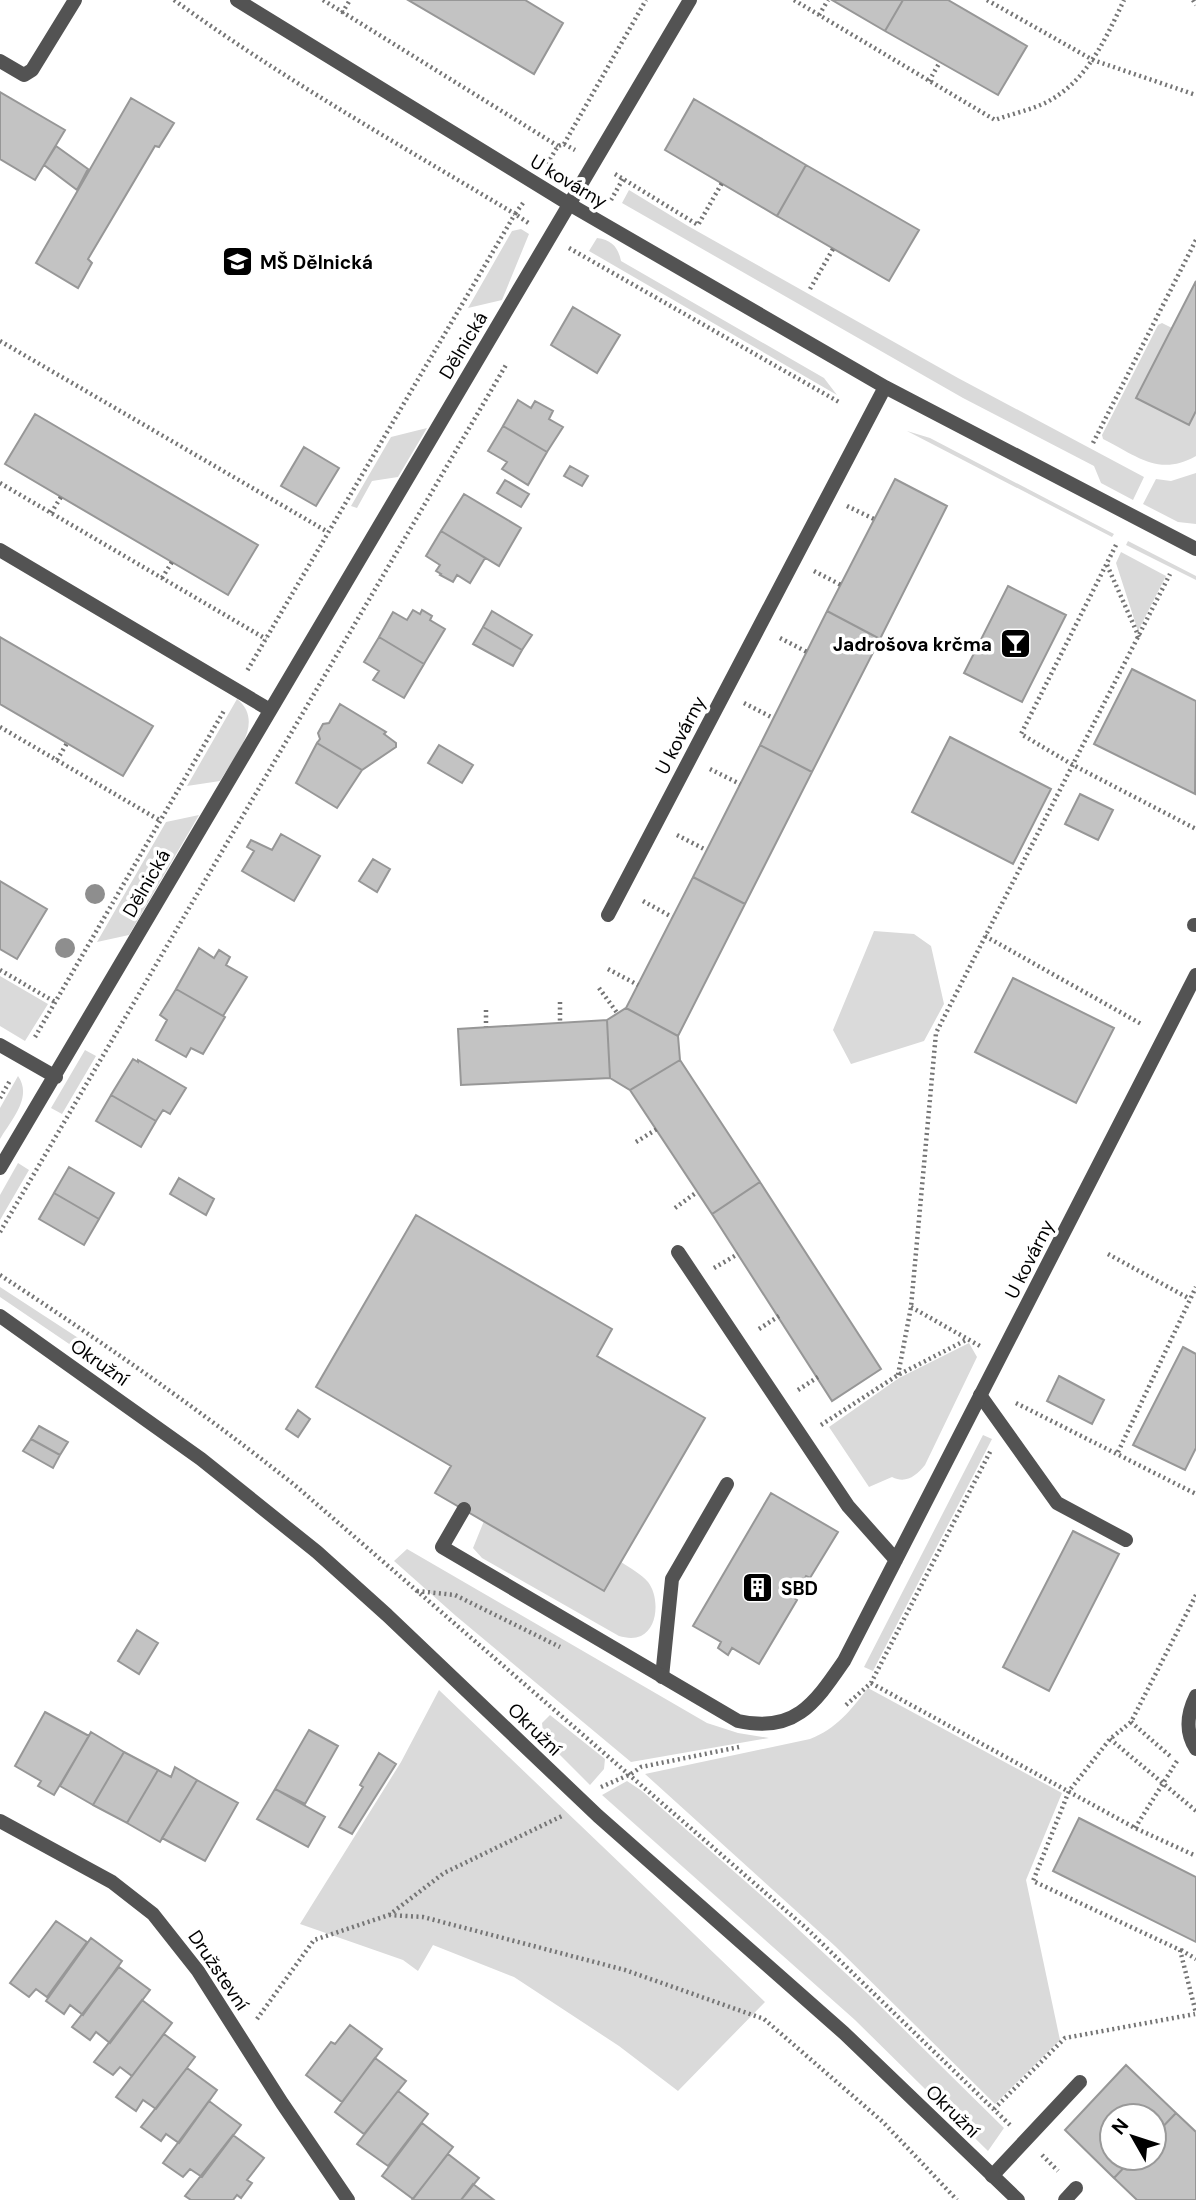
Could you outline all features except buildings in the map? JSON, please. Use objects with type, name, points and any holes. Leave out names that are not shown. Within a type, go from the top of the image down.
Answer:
[{"type":"street","points":[[0,61],[24,75],[32,70],[75,0]]},
{"type":"street","name":"U kovárny","points":[[237,0],[569,204],[885,387],[1196,549]]},
{"type":"street","name":"Dělnická","points":[[0,1168],[690,0]]},
{"type":"street","name":"U kovárny","points":[[608,915],[885,387]]},
{"type":"street","points":[[0,550],[270,709]]},
{"type":"street","name":"U kovárny","points":[[464,1509],[442,1547],[738,1721],[756,1725],[796,1717],[813,1704],[844,1661],[1196,975]]},
{"type":"street","points":[[0,1045],[56,1077]]},
{"type":"street","points":[[678,1252],[848,1506],[896,1560]]},
{"type":"street","name":"Okružní","points":[[0,1316],[201,1459],[317,1552],[598,1816],[844,2033],[1018,2200]]},
{"type":"street","points":[[980,1395],[1004,1425],[1057,1503],[1126,1541]]},
{"type":"street","points":[[662,1677],[672,1578],[727,1484]]},
{"type":"street","points":[[1196,1696],[1188,1718],[1190,1737],[1196,1749]]},
{"type":"street","name":"Družstevní","points":[[0,1821],[95,1872],[153,1914],[183,1950],[348,2200]]},
{"type":"street","points":[[992,2176],[1080,2082]]},
{"type":"street","points":[[1065,2200],[1076,2188]]},
{"type":"path","points":[[174,0],[222,35],[308,90],[530,224]]},
{"type":"path","points":[[323,0],[561,145],[579,153]]},
{"type":"path","points":[[342,13],[350,0]]},
{"type":"path","points":[[547,165],[646,0]]},
{"type":"path","points":[[794,0],[995,120],[1046,103],[1075,83],[1093,60],[1124,0]]},
{"type":"path","points":[[819,15],[828,0]]},
{"type":"path","points":[[988,0],[1093,60],[1196,95]]},
{"type":"path","points":[[1193,0],[1196,5]]},
{"type":"path","points":[[929,80],[940,62]]},
{"type":"path","points":[[611,200],[623,179],[698,225],[722,183]]},
{"type":"path","points":[[241,681],[515,214],[526,200]]},
{"type":"path","points":[[1093,443],[1196,240]]},
{"type":"path","points":[[578,251],[583,244]]},
{"type":"path","points":[[810,289],[833,248]]},
{"type":"path","points":[[566,262],[573,250],[578,251],[839,402]]},
{"type":"path","points":[[0,341],[328,533]]},
{"type":"path","points":[[0,1232],[510,358]]},
{"type":"path","points":[[0,483],[266,639]]},
{"type":"path","points":[[51,513],[61,497]]},
{"type":"path","points":[[844,503],[874,519]]},
{"type":"path","points":[[1116,545],[1021,734],[1073,765],[1196,829]]},
{"type":"path","points":[[162,578],[172,562]]},
{"type":"path","points":[[1107,564],[1139,638]]},
{"type":"path","points":[[810,569],[841,584]]},
{"type":"path","points":[[898,1375],[911,1307],[936,1033],[1170,573]]},
{"type":"path","points":[[776,636],[807,652]]},
{"type":"path","points":[[743,703],[773,718]]},
{"type":"path","points":[[31,1043],[226,707]]},
{"type":"path","points":[[0,727],[161,821]]},
{"type":"path","points":[[57,760],[67,743]]},
{"type":"path","points":[[710,769],[740,784]]},
{"type":"path","points":[[677,834],[706,850]]},
{"type":"path","points":[[643,901],[672,917]]},
{"type":"path","points":[[985,936],[1149,1028]]},
{"type":"path","points":[[0,970],[55,1002]]},
{"type":"path","points":[[608,970],[638,985]]},
{"type":"path","points":[[599,988],[618,1014]]},
{"type":"path","points":[[560,1002],[560,1023]]},
{"type":"path","points":[[486,1010],[486,1027]]},
{"type":"path","points":[[0,1098],[15,1072]]},
{"type":"path","points":[[636,1142],[657,1129]]},
{"type":"path","points":[[675,1208],[697,1192]]},
{"type":"path","points":[[713,1268],[738,1254]]},
{"type":"path","points":[[1108,1254],[1190,1298]]},
{"type":"path","points":[[0,1275],[111,1349],[287,1479],[806,1928],[1076,2188]]},
{"type":"path","points":[[1118,1452],[1196,1287]]},
{"type":"path","points":[[817,1428],[898,1375],[968,1339],[911,1307]]},
{"type":"path","points":[[754,1332],[779,1316]]},
{"type":"path","points":[[794,1393],[818,1377]]},
{"type":"path","points":[[1196,1494],[1118,1452],[1014,1402],[871,1682],[1135,1828],[1196,1856]]},
{"type":"path","points":[[1196,1595],[1131,1722],[1110,1739],[1069,1791],[1032,1881],[1196,1959]]},
{"type":"path","points":[[1131,1722],[1177,1761],[1135,1828]]},
{"type":"path","points":[[1110,1739],[1196,1811]]},
{"type":"path","points":[[595,1789],[641,1767],[746,1746]]},
{"type":"path","points":[[241,2039],[314,1940],[389,1915],[444,1873],[570,1811]]},
{"type":"path","points":[[389,1915],[422,1917],[625,1970],[764,2019],[883,2122],[957,2200]]},
{"type":"path","points":[[994,2109],[1065,2038],[1196,2014],[1180,1950]]},
{"type":"shaded area","points":[[629,190],[958,378],[1144,477],[1133,500],[1101,483],[1094,466],[963,398],[622,203]]},
{"type":"shaded area","points":[[521,229],[529,234],[502,300],[468,308],[512,231]]},
{"type":"shaded area","points":[[597,238],[614,245],[621,261],[824,378],[837,395],[589,251]]},
{"type":"shaded area","points":[[1162,323],[1172,328],[1196,411],[1196,456],[1171,465],[1148,462],[1103,439],[1102,435],[1158,325]]},
{"type":"shaded area","points":[[427,428],[398,477],[372,481],[357,508],[351,506],[391,437]]},
{"type":"shaded area","points":[[907,431],[930,438],[1114,534],[1112,537]]},
{"type":"shaded area","points":[[1196,473],[1196,524],[1178,522],[1143,504],[1156,479],[1171,481]]},
{"type":"shaded area","points":[[1128,541],[1196,576],[1196,580],[1126,545]]},
{"type":"shaded area","points":[[1121,552],[1166,576],[1138,631],[1116,563]]},
{"type":"shaded area","points":[[237,699],[249,718],[245,740],[239,751],[220,781],[187,786]]},
{"type":"shaded area","points":[[199,815],[129,935],[97,942],[166,822]]},
{"type":"shaded area","points":[[874,931],[914,934],[931,946],[944,1004],[924,1041],[851,1064],[833,1030]]},
{"type":"shaded area","points":[[0,976],[48,1004],[25,1041],[0,1026]]},
{"type":"shaded area","points":[[85,1050],[96,1056],[62,1114],[51,1108]]},
{"type":"shaded area","points":[[18,1076],[22,1084],[22,1100],[0,1139],[0,1108]]},
{"type":"shaded area","points":[[18,1163],[29,1170],[0,1220],[0,1195]]},
{"type":"shaded area","points":[[0,1287],[86,1343],[81,1352],[0,1297]]},
{"type":"shaded area","points":[[969,1343],[977,1357],[925,1465],[910,1478],[902,1480],[892,1477],[869,1487],[829,1427],[899,1378]]},
{"type":"shaded area","points":[[983,1435],[992,1439],[873,1671],[864,1667]]},
{"type":"shaded area","points":[[484,1521],[604,1591],[621,1562],[642,1576],[652,1588],[655,1611],[651,1626],[638,1637],[619,1636],[482,1558],[473,1548]]},
{"type":"shaded area","points":[[407,1549],[707,1723],[738,1733],[769,1738],[631,1762],[394,1561]]},
{"type":"shaded area","points":[[868,1688],[1062,1793],[1026,1880],[1060,2040],[995,2104],[835,1946],[645,1774],[810,1739],[835,1724]]},
{"type":"shaded area","points":[[439,1690],[765,2002],[678,2091],[619,2046],[514,1977],[433,1945],[418,1971],[403,1960],[300,1924],[401,1762]]},
{"type":"shaded area","points":[[550,1715],[605,1759],[604,1769],[590,1785],[544,1739],[542,1723]]},
{"type":"shaded area","points":[[627,1781],[642,1791],[771,1904],[869,1995],[1004,2128],[988,2151],[855,2020],[602,1795]]},
{"type":"place","name":"MŠ Dělnická","points":[[237,262]]},
{"type":"place","name":"Jadrošova krčma","points":[[1015,644]]},
{"type":"place","name":"SBD","points":[[758,1588]]}]
